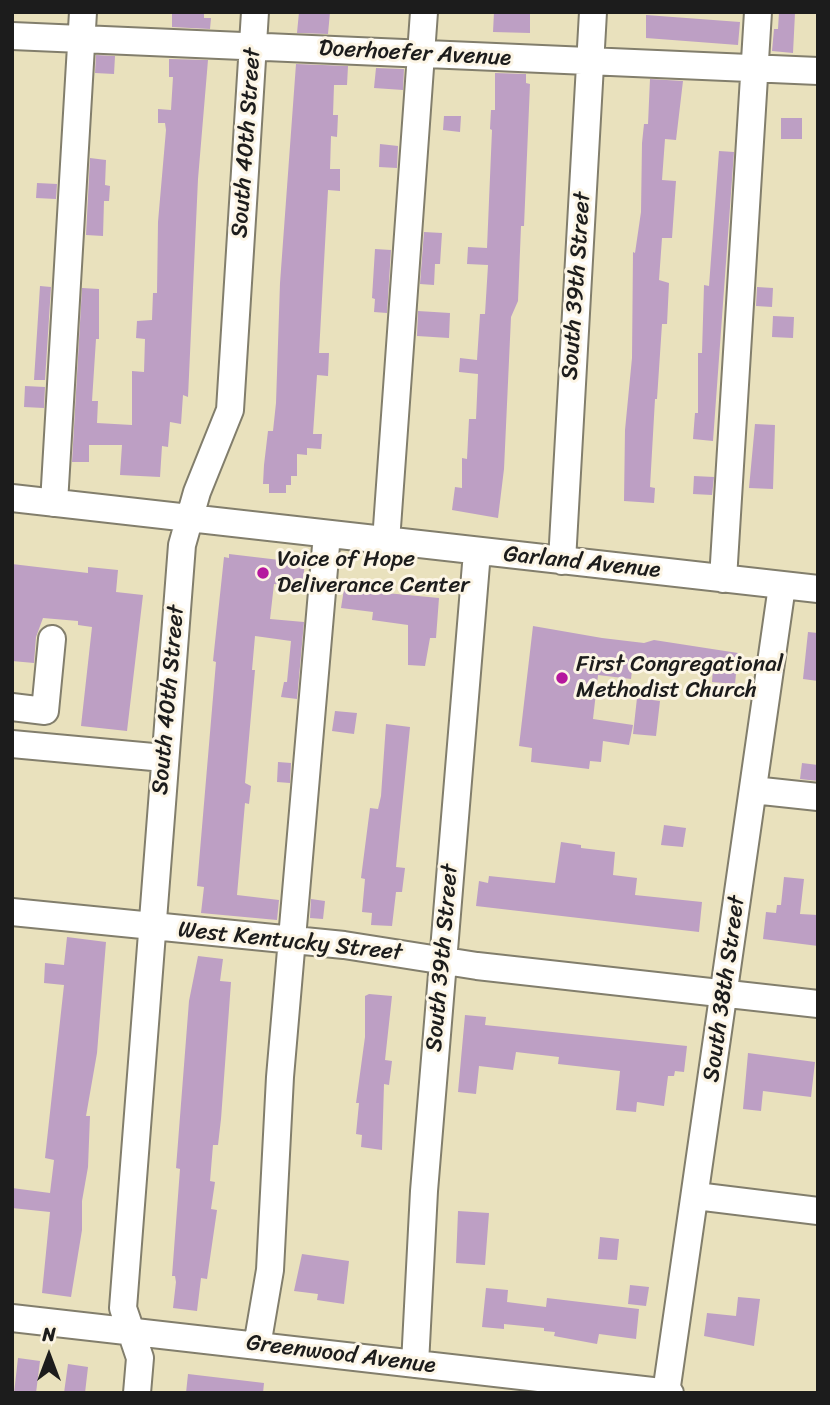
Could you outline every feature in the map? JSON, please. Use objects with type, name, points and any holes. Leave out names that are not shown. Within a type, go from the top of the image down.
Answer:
[{"type":"street","points":[[54,503],[83,12]]},
{"type":"street","name":"South 40th Street","points":[[137,1393],[140,1358],[123,1308],[182,545],[189,518],[230,410],[255,12]]},
{"type":"street","points":[[386,541],[424,12]]},
{"type":"street","name":"South 39th Street","points":[[562,561],[593,12]]},
{"type":"street","points":[[723,579],[758,12]]},
{"type":"street","name":"Doerhoefer Avenue","points":[[12,36],[818,71]]},
{"type":"street","name":"Garland Avenue","points":[[12,498],[818,589]]},
{"type":"street","points":[[257,1346],[270,1270],[280,1077],[327,534]]},
{"type":"street","name":"South 39th Street","points":[[415,1364],[424,1191],[477,552]]},
{"type":"street","name":"South 38th Street","points":[[668,1393],[782,586]]},
{"type":"street","points":[[12,706],[45,711],[52,639]]},
{"type":"street","points":[[12,744],[164,758]]},
{"type":"street","points":[[753,790],[818,797]]},
{"type":"street","name":"West Kentucky Street","points":[[12,912],[292,940],[443,961],[818,1004]]},
{"type":"street","points":[[696,1196],[818,1211]]},
{"type":"street","name":"Greenwood Avenue","points":[[12,1318],[668,1393]]},
{"type":"building","points":[[172,12],[204,12],[204,18],[211,18],[210,29],[172,27]]},
{"type":"building","points":[[299,12],[330,12],[328,34],[297,33]]},
{"type":"building","points":[[494,12],[530,12],[530,33],[493,32]]},
{"type":"building","points":[[779,12],[795,13],[793,53],[772,51]]},
{"type":"building","points":[[646,15],[740,22],[738,45],[646,38]]},
{"type":"building","points":[[96,55],[115,56],[114,74],[95,73]]},
{"type":"building","points":[[169,59],[208,60],[198,179],[188,397],[183,395],[181,424],[170,422],[168,447],[162,446],[160,477],[120,475],[122,445],[89,445],[89,462],[72,462],[82,288],[99,289],[99,339],[96,339],[92,401],[98,401],[97,423],[132,425],[132,371],[144,372],[145,339],[136,338],[137,321],[152,320],[153,293],[157,293],[158,222],[166,130],[165,123],[158,123],[158,109],[171,110],[173,77],[169,77]]},
{"type":"building","points":[[296,64],[348,66],[347,85],[334,85],[333,115],[338,115],[337,137],[331,136],[330,169],[340,169],[340,191],[328,190],[319,353],[329,353],[328,376],[317,375],[313,434],[322,434],[321,449],[307,448],[307,455],[297,454],[297,476],[291,476],[291,485],[286,485],[286,493],[269,493],[269,484],[263,484],[264,465],[268,431],[273,431],[276,403],[280,283]]},
{"type":"building","points":[[376,68],[404,69],[403,90],[374,88]]},
{"type":"building","points":[[495,73],[526,74],[526,83],[530,84],[524,226],[521,226],[518,301],[511,317],[504,469],[498,518],[452,510],[455,487],[462,488],[462,458],[467,459],[469,419],[476,419],[478,374],[459,372],[460,358],[477,360],[480,314],[485,314],[488,265],[467,264],[468,247],[487,248],[490,129],[491,110],[495,110]]},
{"type":"building","points":[[650,79],[683,81],[676,140],[665,139],[662,180],[676,181],[672,238],[662,238],[659,280],[669,283],[667,324],[662,324],[655,399],[650,487],[655,488],[654,503],[624,501],[625,430],[632,358],[633,252],[635,253],[641,212],[642,143],[644,124],[648,124]]},
{"type":"building","points":[[444,116],[461,116],[460,132],[443,130]]},
{"type":"building","points":[[781,118],[802,118],[802,139],[781,139]]},
{"type":"building","points":[[380,144],[398,146],[397,168],[379,167]]},
{"type":"building","points":[[719,151],[734,152],[713,441],[693,439],[695,413],[698,413],[698,353],[702,353],[704,285],[709,286]]},
{"type":"building","points":[[90,158],[106,160],[105,185],[110,186],[109,201],[104,201],[103,236],[86,235]]},
{"type":"building","points":[[37,183],[57,184],[56,199],[36,198]]},
{"type":"building","points":[[424,232],[442,233],[440,264],[435,264],[434,285],[420,284]]},
{"type":"building","points":[[375,249],[391,250],[387,313],[374,312],[375,299],[372,298]]},
{"type":"building","points":[[40,286],[51,287],[45,380],[34,380]]},
{"type":"building","points":[[757,287],[773,288],[772,307],[756,306]]},
{"type":"building","points":[[418,311],[450,313],[449,338],[417,336]]},
{"type":"building","points":[[773,316],[794,317],[793,338],[772,337]]},
{"type":"building","points":[[25,386],[45,387],[44,408],[24,407]]},
{"type":"building","points":[[755,424],[775,425],[773,489],[749,488]]},
{"type":"building","points":[[694,476],[714,477],[712,495],[693,494]]},
{"type":"building","points":[[229,554],[305,563],[302,587],[274,584],[270,619],[304,622],[297,699],[281,697],[284,682],[287,682],[291,641],[255,636],[252,670],[255,670],[245,783],[251,786],[249,804],[245,803],[237,895],[279,900],[277,920],[201,913],[204,887],[197,886],[216,662],[213,661],[224,557],[229,558]]},
{"type":"building","points":[[12,564],[88,573],[88,567],[118,570],[116,592],[143,595],[127,731],[81,726],[92,627],[78,625],[78,621],[43,618],[36,637],[34,663],[12,661]]},
{"type":"building","points":[[344,589],[439,598],[436,638],[430,638],[425,666],[408,665],[408,625],[372,620],[373,612],[341,608]]},
{"type":"building","points":[[533,626],[602,638],[644,643],[654,640],[738,653],[735,684],[712,682],[713,668],[633,662],[631,679],[598,675],[593,719],[633,725],[629,745],[603,741],[601,762],[590,761],[589,769],[531,762],[532,748],[519,746]]},
{"type":"building","points":[[808,632],[818,633],[818,681],[803,679]]},
{"type":"building","points":[[637,698],[660,701],[656,736],[633,734]]},
{"type":"building","points":[[335,711],[357,713],[354,734],[332,731]]},
{"type":"building","points":[[386,724],[410,727],[396,867],[405,868],[402,892],[396,892],[392,926],[371,925],[372,913],[362,912],[365,879],[361,878],[370,808],[378,809],[381,796]]},
{"type":"building","points":[[278,762],[291,763],[290,783],[277,782]]},
{"type":"building","points":[[802,763],[818,765],[818,781],[800,779]]},
{"type":"building","points":[[664,825],[686,828],[683,847],[661,845]]},
{"type":"building","points":[[561,842],[581,845],[581,848],[615,852],[613,875],[637,878],[635,895],[702,902],[699,932],[476,906],[479,881],[488,883],[489,876],[555,883]]},
{"type":"building","points":[[784,877],[804,879],[800,914],[818,915],[818,946],[763,939],[766,912],[776,913],[777,905],[781,905]]},
{"type":"building","points":[[311,899],[325,901],[323,919],[310,918]]},
{"type":"building","points":[[67,937],[106,942],[97,1053],[86,1116],[90,1116],[82,1230],[71,1297],[42,1293],[50,1212],[12,1208],[12,1188],[50,1193],[54,1160],[45,1158],[64,985],[44,983],[45,963],[64,965]]},
{"type":"building","points":[[198,956],[223,959],[220,981],[231,982],[221,1119],[218,1145],[213,1145],[210,1181],[215,1182],[211,1209],[217,1210],[207,1279],[201,1278],[197,1311],[173,1308],[176,1282],[175,1276],[172,1276],[180,1169],[176,1168],[189,1001]]},
{"type":"building","points":[[365,996],[392,996],[385,1060],[392,1061],[389,1085],[384,1084],[382,1150],[361,1147],[362,1135],[356,1134],[359,1103],[356,1103],[365,1037]]},
{"type":"building","points":[[465,1015],[486,1017],[485,1025],[687,1046],[684,1072],[675,1071],[674,1076],[668,1076],[664,1106],[637,1102],[636,1112],[616,1110],[620,1071],[558,1064],[559,1057],[516,1052],[513,1070],[479,1066],[476,1094],[458,1092]]},
{"type":"building","points":[[748,1053],[815,1062],[811,1097],[763,1091],[761,1111],[743,1109]]},
{"type":"building","points":[[458,1211],[489,1213],[485,1265],[456,1263]]},
{"type":"building","points":[[600,1237],[619,1239],[617,1260],[598,1259]]},
{"type":"building","points":[[302,1254],[349,1261],[344,1304],[317,1300],[318,1294],[294,1291]]},
{"type":"building","points":[[630,1285],[649,1287],[646,1306],[628,1304]]},
{"type":"building","points":[[486,1288],[508,1290],[507,1302],[546,1307],[547,1298],[639,1309],[636,1339],[599,1334],[597,1344],[554,1336],[555,1332],[544,1331],[544,1328],[504,1324],[504,1329],[482,1327]]},
{"type":"building","points":[[738,1297],[760,1299],[754,1346],[704,1336],[707,1313],[736,1316]]},
{"type":"building","points":[[18,1358],[40,1361],[36,1393],[14,1393]]},
{"type":"building","points":[[68,1364],[88,1367],[85,1393],[64,1393]]},
{"type":"building","points":[[188,1374],[264,1383],[263,1393],[186,1393]]},
{"type":"place","name":"Voice of Hope Deliverance Center","points":[[263,573]]},
{"type":"place","name":"First Congregational Methodist Church","points":[[562,678]]}]
